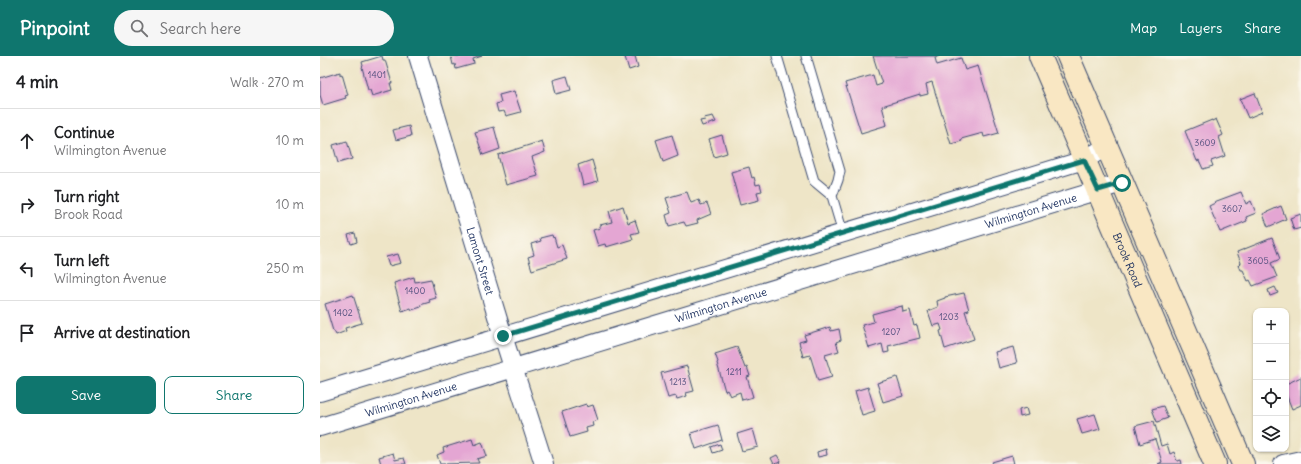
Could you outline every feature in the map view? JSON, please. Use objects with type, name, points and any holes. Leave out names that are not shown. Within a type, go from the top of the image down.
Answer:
[{"type":"main road","name":"Brook Road","points":[[1040,56],[1215,464]]},
{"type":"main road","points":[[1068,56],[1243,464]]},
{"type":"street","name":"Lamont Street","points":[[418,56],[503,336],[544,464]]},
{"type":"street","points":[[320,392],[1084,160],[1106,147]]},
{"type":"street","name":"Wilmington Avenue","points":[[320,426],[1122,183]]},
{"type":"street","points":[[1283,464],[1301,460]]},
{"type":"lane","points":[[777,56],[814,181],[832,196],[843,233]]},
{"type":"lane","points":[[806,56],[840,171],[832,196]]},
{"type":"building","points":[[382,56],[383,60],[385,60],[392,83],[390,83],[392,90],[372,96],[370,90],[368,90],[362,62]]},
{"type":"building","points":[[451,56],[482,56],[473,59],[474,64],[456,69],[455,64],[453,65]]},
{"type":"building","points":[[635,56],[638,67],[629,70],[625,57]]},
{"type":"building","points":[[873,56],[939,56],[935,58],[937,65],[961,58],[965,70],[978,66],[999,133],[984,137],[983,133],[961,139],[962,141],[951,144],[932,82],[926,84],[928,94],[920,96],[920,94],[882,106],[887,125],[861,133],[845,83],[873,75],[876,86],[882,84]]},
{"type":"building","points":[[340,72],[340,75],[342,74],[348,95],[345,96],[346,98],[323,105],[320,95],[320,78]]},
{"type":"building","points":[[567,76],[571,90],[556,94],[553,80]]},
{"type":"building","points":[[514,91],[521,112],[506,116],[504,111],[498,112],[496,104],[501,102],[499,95]]},
{"type":"building","points":[[1255,93],[1262,112],[1248,118],[1240,99]]},
{"type":"building","points":[[713,116],[716,122],[702,126],[700,121],[705,120],[704,118]]},
{"type":"building","points":[[1216,119],[1223,135],[1219,137],[1225,156],[1211,161],[1213,166],[1203,169],[1199,160],[1197,161],[1185,131]]},
{"type":"building","points":[[409,126],[411,136],[396,140],[393,130]]},
{"type":"building","points":[[494,127],[500,149],[483,155],[475,132]]},
{"type":"building","points":[[672,135],[678,156],[663,162],[656,140]]},
{"type":"building","points":[[722,135],[727,153],[714,157],[709,139]]},
{"type":"building","points":[[347,141],[352,159],[338,163],[333,145]]},
{"type":"building","points":[[542,141],[545,152],[532,157],[538,176],[506,185],[498,155]]},
{"type":"building","points":[[592,160],[598,181],[583,185],[578,165]]},
{"type":"building","points":[[749,167],[752,178],[754,177],[756,185],[760,184],[762,191],[757,192],[759,200],[740,205],[731,172]]},
{"type":"building","points":[[687,192],[691,203],[699,200],[701,205],[707,203],[711,214],[697,220],[698,223],[686,226],[684,222],[669,226],[666,215],[671,213],[666,198]]},
{"type":"building","points":[[1241,192],[1246,204],[1251,201],[1256,213],[1246,217],[1247,221],[1220,232],[1209,206],[1215,203],[1214,202]]},
{"type":"building","points":[[623,206],[628,223],[635,220],[639,232],[631,234],[633,239],[606,247],[605,244],[598,246],[593,230],[600,228],[600,225],[612,222],[609,211]]},
{"type":"building","points":[[1281,206],[1286,219],[1268,227],[1263,214]]},
{"type":"building","points":[[1301,214],[1301,228],[1294,230],[1290,218]]},
{"type":"building","points":[[355,233],[357,242],[351,244],[348,235]]},
{"type":"building","points":[[552,235],[557,247],[562,245],[567,259],[532,270],[528,257],[534,255],[531,244],[541,241],[540,238]]},
{"type":"building","points":[[1272,238],[1280,259],[1271,263],[1277,277],[1253,286],[1250,280],[1248,281],[1243,270],[1241,270],[1239,265],[1241,263],[1237,252]]},
{"type":"building","points":[[398,254],[401,263],[389,266],[386,257]]},
{"type":"building","points":[[414,277],[415,282],[431,279],[436,298],[429,300],[430,302],[420,305],[421,307],[402,311],[394,283]]},
{"type":"building","points":[[1275,287],[1278,293],[1270,296],[1268,290]]},
{"type":"building","points":[[964,293],[969,310],[965,311],[974,339],[945,349],[940,331],[942,330],[940,324],[933,326],[928,311],[938,307],[937,301],[945,297]]},
{"type":"building","points":[[353,295],[362,323],[345,328],[346,331],[336,335],[333,331],[325,304]]},
{"type":"building","points":[[902,306],[903,312],[910,310],[914,326],[917,325],[920,338],[888,346],[889,352],[884,353],[882,344],[869,348],[862,325],[874,322],[872,314]]},
{"type":"building","points":[[830,327],[831,331],[839,329],[841,340],[836,342],[839,351],[825,355],[832,377],[818,381],[810,355],[803,357],[799,342],[806,340],[804,335]]},
{"type":"building","points":[[737,347],[745,368],[747,367],[750,376],[747,377],[753,397],[742,400],[740,392],[730,396],[727,390],[725,391],[715,354]]},
{"type":"building","points":[[1013,347],[1017,363],[999,368],[995,352]]},
{"type":"building","points":[[687,366],[694,391],[686,393],[687,396],[677,399],[676,396],[668,398],[661,373]]},
{"type":"building","points":[[897,377],[903,396],[883,402],[877,383]]},
{"type":"building","points":[[1301,377],[1301,405],[1292,409],[1289,402],[1289,383]]},
{"type":"building","points":[[868,387],[875,411],[862,415],[855,391]]},
{"type":"building","points":[[586,404],[587,407],[593,405],[598,420],[592,422],[593,426],[586,428],[587,432],[570,437],[562,412]]},
{"type":"building","points":[[1163,406],[1168,418],[1157,422],[1152,409]]},
{"type":"building","points":[[1026,408],[1028,415],[1020,417],[1019,410]]},
{"type":"building","points":[[1095,414],[1100,429],[1082,434],[1077,419]]},
{"type":"building","points":[[1154,421],[1161,446],[1167,444],[1170,454],[1174,452],[1177,461],[1181,460],[1182,464],[1158,464],[1162,462],[1155,439],[1140,444],[1135,426]]},
{"type":"building","points":[[718,425],[722,440],[696,449],[691,433]]},
{"type":"building","points":[[753,429],[758,447],[742,451],[737,434]]},
{"type":"building","points":[[472,439],[474,445],[482,442],[487,456],[477,459],[479,463],[440,464],[437,455],[444,452],[443,448]]},
{"type":"building","points":[[720,444],[722,450],[713,453],[711,447]]},
{"type":"building","points":[[826,449],[827,455],[818,457],[817,452]]},
{"type":"building","points":[[393,453],[395,460],[404,458],[406,464],[381,464],[379,457]]},
{"type":"building","points":[[777,455],[781,462],[774,464],[771,458]]},
{"type":"building","points":[[1012,456],[1014,464],[993,464],[992,462]]},
{"type":"route","points":[[503,336],[1084,160],[1098,190],[1122,183]]}]
